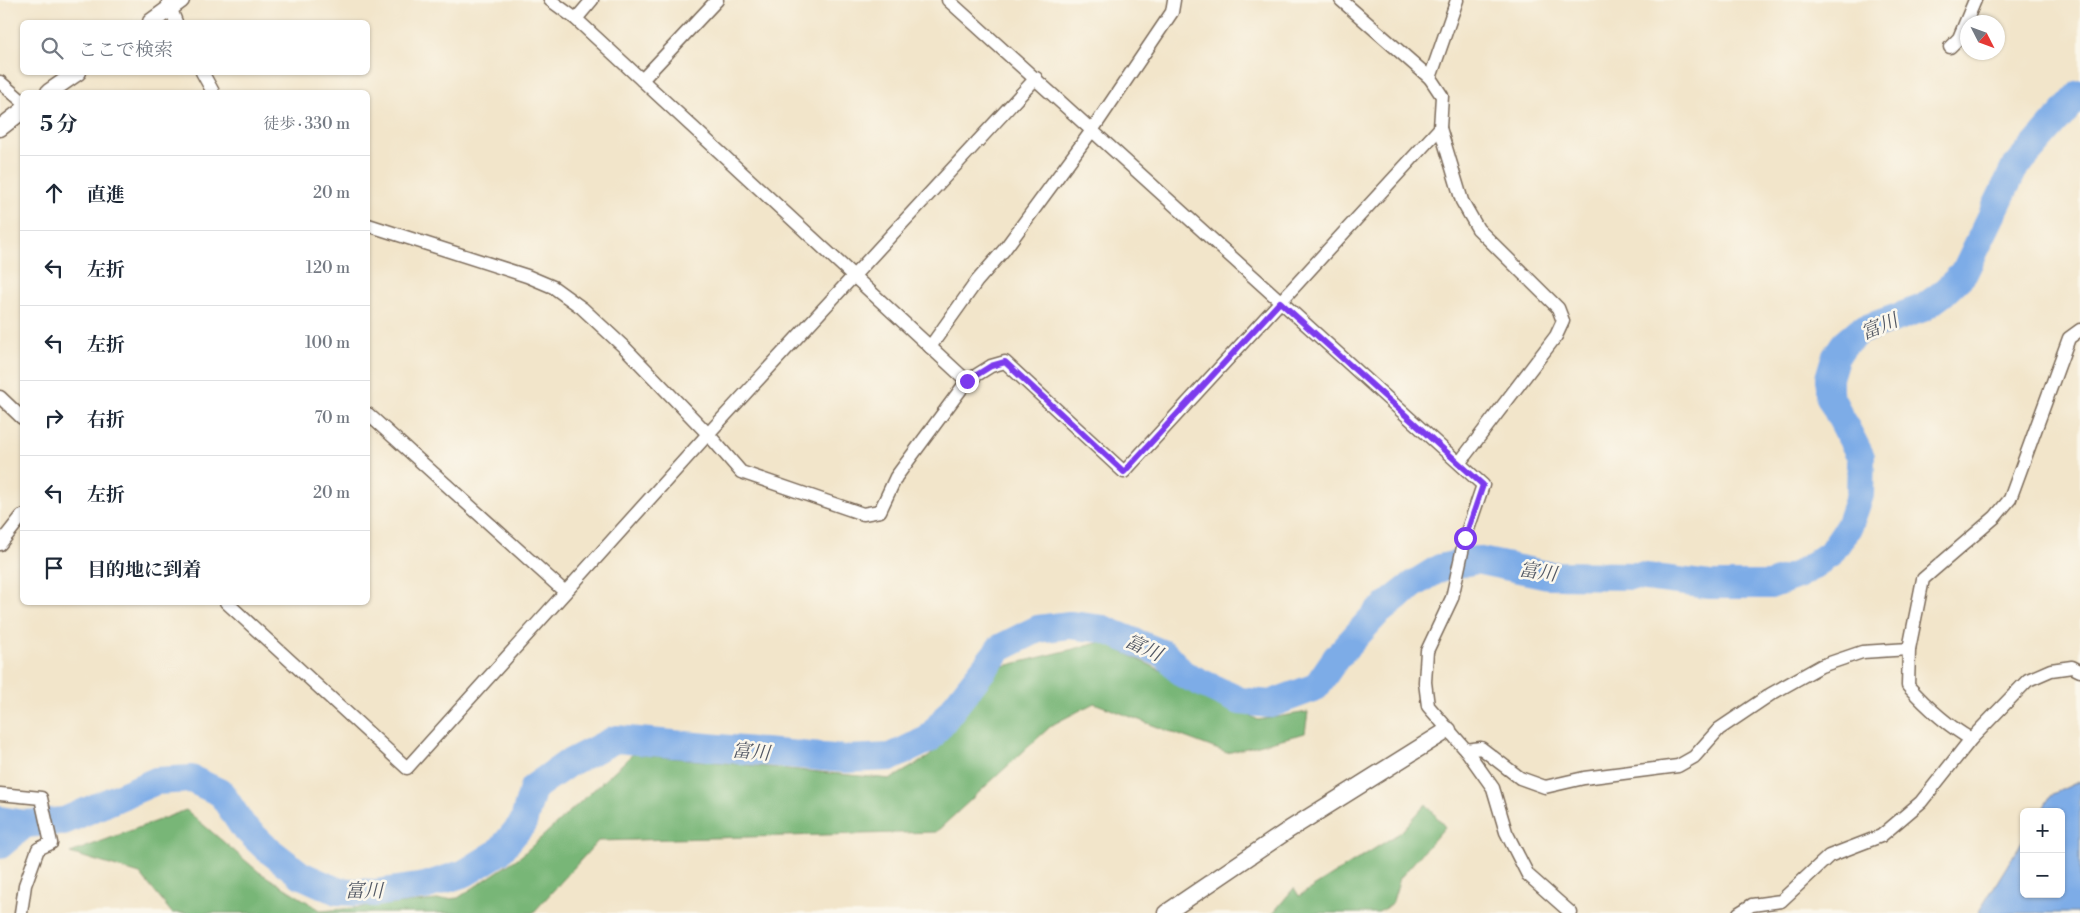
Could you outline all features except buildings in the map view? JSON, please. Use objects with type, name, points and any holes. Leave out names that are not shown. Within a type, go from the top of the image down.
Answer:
[{"type":"street","points":[[550,0],[576,19],[967,381]]},
{"type":"street","points":[[576,19],[592,0]]},
{"type":"street","points":[[642,80],[717,0]]},
{"type":"street","points":[[948,0],[1094,130],[1280,302],[1460,462],[1483,485],[1465,538],[1464,550],[1452,598],[1427,651],[1425,682],[1428,706],[1466,750],[1492,788],[1506,832],[1528,875],[1571,913]]},
{"type":"street","points":[[930,346],[977,281],[1004,250],[1094,130],[1172,12],[1174,0]]},
{"type":"street","points":[[1341,0],[1430,78],[1442,96],[1440,128],[1462,201],[1478,229],[1558,308],[1564,321],[1556,336],[1460,462]]},
{"type":"street","points":[[1430,78],[1457,0]]},
{"type":"street","points":[[1950,46],[1959,38],[1975,0]]},
{"type":"street","points":[[154,20],[174,8]]},
{"type":"street","points":[[52,90],[74,75]]},
{"type":"street","points":[[204,75],[212,90]]},
{"type":"street","points":[[229,605],[407,768],[708,434],[1036,78]]},
{"type":"street","points":[[0,82],[20,100]]},
{"type":"street","points":[[0,128],[20,113]]},
{"type":"street","points":[[370,226],[527,276],[553,287],[582,308],[618,342],[708,434],[741,472],[864,514],[880,511],[896,477],[967,381],[991,366],[1005,362],[1124,472],[1440,128]]},
{"type":"street","points":[[1971,739],[1954,730],[1927,707],[1908,686],[1909,649],[1924,580],[1995,517],[2010,499],[2069,338],[2080,330]]},
{"type":"street","points":[[0,397],[20,416]]},
{"type":"street","points":[[370,416],[565,592]]},
{"type":"street","points":[[0,544],[20,519]]},
{"type":"street","points":[[1466,750],[1481,748],[1520,778],[1545,787],[1584,778],[1678,766],[1694,757],[1719,729],[1771,694],[1821,666],[1862,652],[1909,649]]},
{"type":"street","points":[[1739,913],[1752,905],[1781,901],[1829,856],[1881,836],[1921,802],[1971,739],[2028,680],[2050,670],[2072,667],[2080,671]]},
{"type":"street","points":[[1166,913],[1290,829],[1448,730]]},
{"type":"street","points":[[0,794],[41,798],[50,843],[38,849],[26,885],[21,913]]},
{"type":"green space","points":[[1102,642],[1223,700],[1258,720],[1308,712],[1305,733],[1227,753],[1094,703],[1052,725],[936,832],[598,841],[533,913],[172,913],[140,874],[70,853],[186,810],[259,872],[322,911],[458,898],[521,856],[633,754],[891,779],[930,756],[1000,667]]},
{"type":"green space","points":[[1426,804],[1445,827],[1400,878],[1392,904],[1377,913],[1273,913],[1294,888],[1299,896],[1401,832]]},
{"type":"water","points":[[2080,781],[2080,913],[1978,913],[2020,845],[2020,898],[2065,898],[2065,808],[2043,808],[2051,795]]},
{"type":"waterway","name":"富川","points":[[0,820],[25,824],[64,821],[156,781],[191,779],[221,793],[242,825],[266,848],[301,875],[337,891],[375,893],[425,886],[465,873],[499,852],[523,823],[533,788],[567,764],[616,739],[846,759],[891,757],[929,739],[1000,648],[1038,629],[1070,625],[1103,629],[1166,655],[1183,674],[1240,701],[1270,704],[1316,687],[1336,658],[1376,614],[1414,584],[1440,568],[1476,560],[1548,575],[1638,576],[1710,585],[1770,585],[1800,574],[1830,554],[1849,526],[1860,495],[1861,457],[1829,395],[1829,378],[1835,358],[1844,344],[1859,331],[1923,308],[1942,294],[1964,273],[2014,169],[2080,94]]},
{"type":"waterway","name":"富川","points":[[0,845],[25,824]]},
{"type":"route","points":[[967,381],[991,366],[1005,362],[1124,472],[1280,302],[1460,462],[1483,485],[1465,538]]}]
